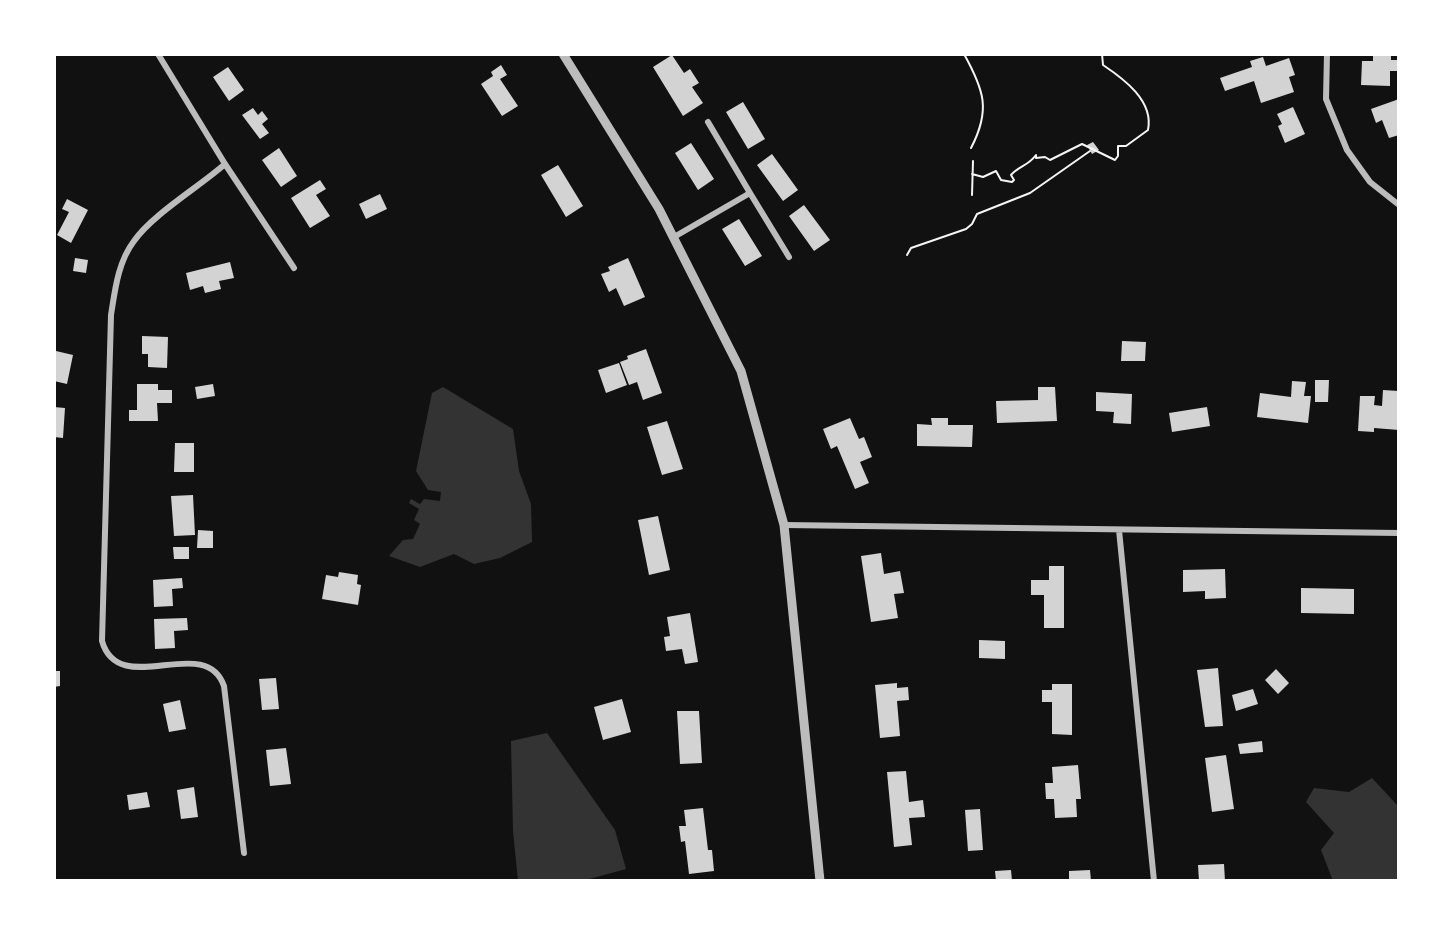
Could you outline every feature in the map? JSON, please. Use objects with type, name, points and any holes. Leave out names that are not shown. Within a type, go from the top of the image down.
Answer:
[{"type":"street","points":[[158,54],[225,164],[294,268]]},
{"type":"street","points":[[563,54],[659,209],[741,372],[784,525],[820,881]]},
{"type":"street","points":[[1327,54],[1326,99],[1347,150],[1370,182],[1399,205]]},
{"type":"street","points":[[708,122],[789,257]]},
{"type":"street","points":[[225,164],[148,225],[133,242],[123,262],[115,289],[111,327],[102,641],[105,653],[114,663],[126,666],[198,664],[211,666],[220,675],[224,686],[244,853]]},
{"type":"street","points":[[674,237],[750,193]]},
{"type":"street","points":[[784,525],[1399,533]]},
{"type":"street","points":[[1119,530],[1154,881]]},
{"type":"path","points":[[964,54],[979,80],[985,104],[980,131],[971,148]]},
{"type":"path","points":[[972,174],[983,177],[996,171],[1001,180],[1012,182],[1013,172],[1030,164],[1036,154],[1036,158],[1045,157],[1050,160],[1082,144],[1115,160],[1118,156],[1118,146],[1126,146],[1148,130],[1151,119],[1130,83],[1102,65],[1102,54]]},
{"type":"path","points":[[907,255],[911,248],[966,229],[972,224],[977,214],[1030,193],[1090,151]]},
{"type":"path","points":[[972,195],[973,161]]},
{"type":"shaded area","points":[[443,387],[513,429],[519,471],[531,504],[532,542],[500,558],[474,564],[454,554],[420,567],[389,556],[403,540],[413,539],[420,524],[414,520],[419,509],[409,503],[411,499],[420,504],[424,499],[440,501],[441,492],[428,490],[416,471],[432,393]]},
{"type":"shaded area","points":[[547,733],[615,830],[626,869],[582,881],[518,881],[513,831],[511,741]]},
{"type":"shaded area","points":[[1372,778],[1399,807],[1399,881],[1333,881],[1321,850],[1334,833],[1306,802],[1314,788],[1349,792]]},
{"type":"building","points":[[1373,54],[1391,54],[1391,60],[1397,60],[1397,71],[1390,71],[1390,86],[1361,85],[1362,61],[1373,61]]},
{"type":"building","points":[[672,55],[684,73],[690,69],[699,83],[692,87],[703,103],[683,116],[653,67]]},
{"type":"building","points":[[1263,57],[1266,66],[1289,58],[1295,75],[1289,77],[1294,92],[1261,103],[1254,81],[1225,91],[1220,78],[1252,67],[1250,61]]},
{"type":"building","points":[[501,65],[507,75],[500,79],[518,106],[502,116],[481,84],[493,76],[491,72]]},
{"type":"building","points":[[228,67],[244,90],[229,101],[213,77]]},
{"type":"building","points":[[1399,99],[1399,135],[1389,138],[1382,120],[1376,123],[1371,109]]},
{"type":"building","points":[[743,102],[765,139],[748,149],[726,112]]},
{"type":"building","points":[[1293,107],[1305,134],[1285,143],[1278,126],[1282,124],[1277,114]]},
{"type":"building","points":[[253,108],[258,115],[262,111],[268,119],[262,124],[269,133],[260,139],[242,115]]},
{"type":"building","points":[[1093,142],[1099,150],[1092,154],[1087,145]]},
{"type":"building","points":[[691,143],[714,179],[698,190],[675,153]]},
{"type":"building","points":[[279,148],[297,176],[281,187],[262,160]]},
{"type":"building","points":[[772,154],[798,190],[783,201],[757,165]]},
{"type":"building","points":[[558,165],[583,206],[566,217],[541,175]]},
{"type":"building","points":[[320,180],[326,189],[316,195],[330,216],[310,228],[291,198]]},
{"type":"building","points":[[380,194],[387,209],[366,219],[359,204]]},
{"type":"building","points":[[67,199],[88,210],[71,243],[57,235],[69,212],[62,209]]},
{"type":"building","points":[[804,205],[830,240],[814,251],[789,216]]},
{"type":"building","points":[[739,219],[762,256],[745,266],[722,229]]},
{"type":"building","points":[[75,258],[88,260],[86,273],[73,271]]},
{"type":"building","points":[[628,258],[645,297],[624,306],[616,288],[609,292],[601,274],[610,271],[608,267]]},
{"type":"building","points":[[230,262],[234,278],[219,281],[221,289],[205,293],[203,286],[190,290],[186,273]]},
{"type":"building","points":[[142,336],[168,337],[167,368],[148,367],[148,354],[142,354]]},
{"type":"building","points":[[1122,341],[1146,342],[1145,361],[1121,361]]},
{"type":"building","points":[[646,349],[662,393],[643,400],[637,382],[629,385],[620,362],[628,359],[627,356]]},
{"type":"building","points":[[56,351],[73,355],[67,384],[54,381]]},
{"type":"building","points":[[619,363],[627,385],[606,393],[598,370]]},
{"type":"building","points":[[1315,380],[1329,380],[1328,402],[1315,402]]},
{"type":"building","points":[[1292,381],[1306,382],[1304,396],[1311,396],[1308,423],[1257,417],[1260,393],[1291,397]]},
{"type":"building","points":[[137,384],[158,384],[158,390],[172,390],[172,403],[157,403],[158,421],[129,421],[129,410],[137,410]]},
{"type":"building","points":[[213,384],[215,396],[197,399],[195,387]]},
{"type":"building","points":[[1038,387],[1055,387],[1057,421],[997,423],[996,401],[1038,400]]},
{"type":"building","points":[[1383,390],[1399,391],[1399,430],[1374,428],[1374,432],[1358,431],[1360,396],[1375,396],[1374,405],[1382,406]]},
{"type":"building","points":[[1096,392],[1132,394],[1131,424],[1113,423],[1114,412],[1096,411]]},
{"type":"building","points":[[54,407],[65,408],[63,438],[54,437]]},
{"type":"building","points":[[1207,407],[1210,426],[1172,432],[1169,413]]},
{"type":"building","points":[[850,418],[859,439],[864,437],[872,457],[860,462],[869,483],[855,489],[837,446],[831,449],[823,429]]},
{"type":"building","points":[[931,418],[948,418],[948,425],[973,425],[972,447],[917,446],[917,424],[932,425]]},
{"type":"building","points":[[667,421],[683,469],[662,475],[647,427]]},
{"type":"building","points":[[175,443],[194,443],[194,472],[174,472]]},
{"type":"building","points":[[193,495],[195,535],[174,536],[171,496]]},
{"type":"building","points":[[658,516],[670,570],[649,575],[638,520]]},
{"type":"building","points":[[198,530],[213,531],[213,548],[197,548]]},
{"type":"building","points":[[173,547],[189,547],[189,559],[174,559]]},
{"type":"building","points":[[881,553],[884,574],[900,571],[904,593],[894,594],[898,618],[871,622],[861,556]]},
{"type":"building","points":[[1049,566],[1064,566],[1064,628],[1044,628],[1044,595],[1031,595],[1031,580],[1049,580]]},
{"type":"building","points":[[1225,569],[1226,598],[1205,599],[1205,591],[1183,592],[1183,570]]},
{"type":"building","points":[[339,572],[358,575],[357,584],[361,585],[358,605],[322,599],[326,575],[338,577]]},
{"type":"building","points":[[182,578],[183,588],[172,589],[173,606],[154,607],[153,580]]},
{"type":"building","points":[[1301,588],[1354,589],[1354,614],[1301,613]]},
{"type":"building","points":[[690,613],[698,662],[685,664],[682,649],[666,651],[664,637],[670,636],[667,617]]},
{"type":"building","points":[[187,618],[188,630],[174,631],[175,648],[155,649],[154,619]]},
{"type":"building","points":[[979,640],[1005,641],[1005,659],[979,658]]},
{"type":"building","points":[[1218,668],[1223,726],[1205,727],[1197,670]]},
{"type":"building","points":[[1276,669],[1289,683],[1278,694],[1265,680]]},
{"type":"building","points":[[54,671],[60,671],[60,686],[54,687]]},
{"type":"building","points":[[276,678],[279,709],[262,710],[259,679]]},
{"type":"building","points":[[897,683],[897,688],[908,687],[909,700],[897,701],[900,736],[880,738],[875,685]]},
{"type":"building","points":[[1052,684],[1072,684],[1072,735],[1052,734],[1052,702],[1042,702],[1042,690],[1052,690]]},
{"type":"building","points":[[1253,689],[1258,704],[1236,711],[1232,695]]},
{"type":"building","points":[[622,699],[631,732],[603,740],[594,707]]},
{"type":"building","points":[[180,700],[186,729],[169,732],[163,704]]},
{"type":"building","points":[[677,711],[699,711],[702,763],[680,764]]},
{"type":"building","points":[[1262,741],[1263,752],[1240,754],[1238,744]]},
{"type":"building","points":[[286,748],[291,784],[270,786],[266,750]]},
{"type":"building","points":[[1226,755],[1234,809],[1212,812],[1205,758]]},
{"type":"building","points":[[1078,765],[1081,799],[1076,799],[1077,817],[1055,818],[1054,799],[1046,799],[1045,783],[1053,783],[1052,767]]},
{"type":"building","points":[[906,771],[909,802],[923,800],[925,817],[909,818],[912,845],[894,847],[887,772]]},
{"type":"building","points":[[194,787],[198,817],[181,819],[177,790]]},
{"type":"building","points":[[147,792],[150,807],[129,810],[127,795]]},
{"type":"building","points":[[703,808],[708,850],[712,850],[714,871],[689,874],[685,841],[681,842],[679,826],[686,826],[684,810]]},
{"type":"building","points":[[980,809],[983,850],[968,851],[965,810]]},
{"type":"building","points":[[1224,864],[1225,881],[1199,881],[1198,865]]},
{"type":"building","points":[[1011,870],[1012,881],[996,881],[995,871]]},
{"type":"building","points":[[1090,870],[1091,881],[1069,881],[1069,871]]}]
